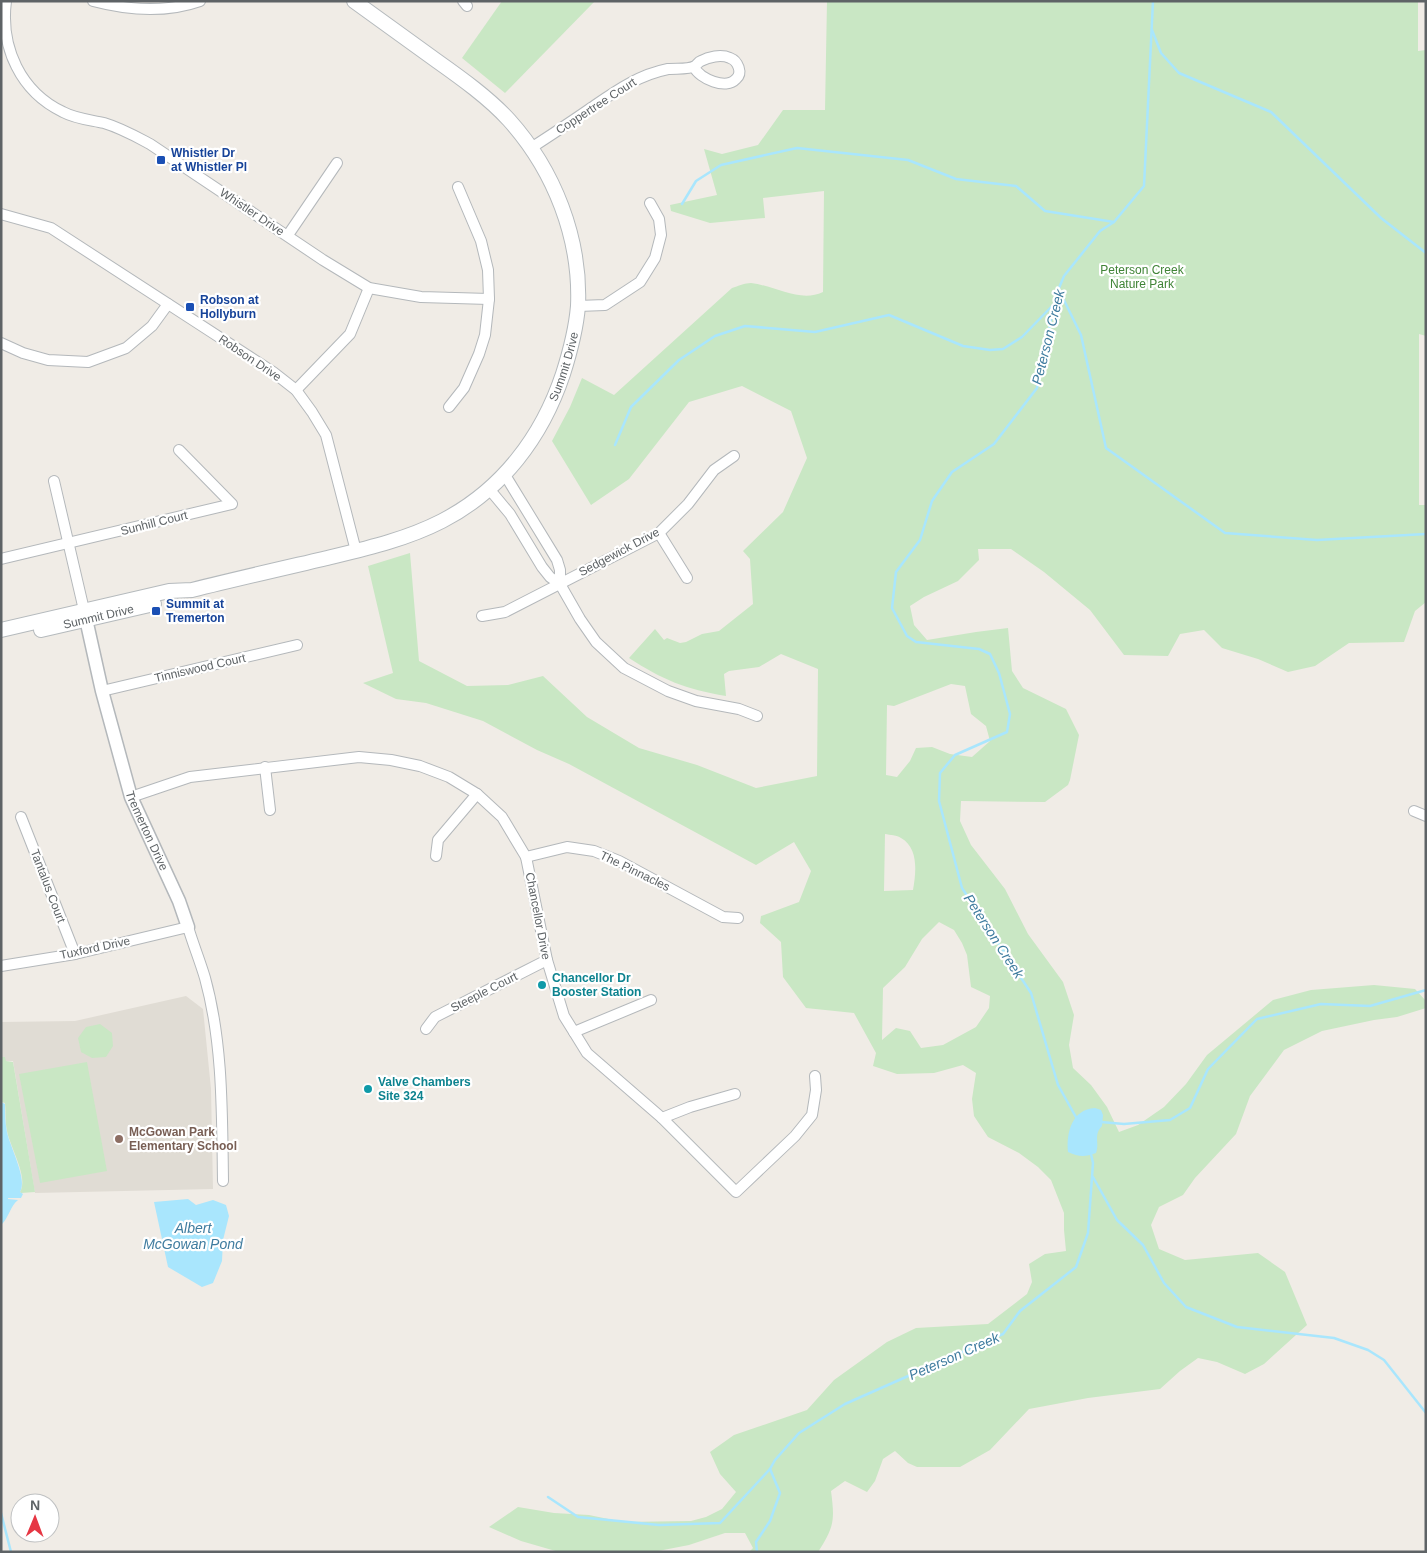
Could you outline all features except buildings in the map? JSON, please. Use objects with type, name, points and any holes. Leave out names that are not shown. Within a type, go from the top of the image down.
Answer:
[{"type":"main road","name":"Summit Drive","points":[[1,639],[169,591],[192,590],[392,542],[424,530],[466,507],[490,490],[530,444],[548,410],[570,352],[578,306],[575,263],[569,228],[561,203],[549,176],[531,148],[508,119],[465,82],[354,1]]},
{"type":"main road","name":"Summit Drive","points":[[1,630],[86,615]]},
{"type":"street","name":"Whistler Drive","points":[[6,1],[4,12],[5,32],[11,58],[22,79],[49,104],[65,113],[128,132],[150,144],[323,260],[369,288],[420,297],[489,299]]},
{"type":"street","points":[[93,1],[119,7],[146,9],[188,6],[200,1]]},
{"type":"street","name":"Coppertree Court","points":[[531,148],[630,82],[653,72],[694,66]]},
{"type":"street","points":[[288,235],[337,163]]},
{"type":"street","points":[[449,407],[464,388],[479,354],[485,335],[489,299],[488,270],[481,242],[458,187]]},
{"type":"street","points":[[578,306],[606,305],[640,282],[654,258],[661,235],[659,219],[650,204]]},
{"type":"street","name":"Robson Drive","points":[[1,214],[51,228],[273,372],[296,390],[326,435],[356,551]]},
{"type":"street","points":[[296,390],[350,334],[369,288]]},
{"type":"street","points":[[1,343],[22,353],[48,360],[88,362],[126,348],[152,326],[168,304]]},
{"type":"street","name":"Sunhill Court","points":[[1,560],[232,504],[179,450]]},
{"type":"street","name":"Sedgewick Drive","points":[[482,616],[505,612],[659,533],[688,504],[714,470],[734,456]]},
{"type":"street","points":[[505,475],[557,560],[560,570],[560,584]]},
{"type":"street","name":"Tremerton Drive","points":[[54,482],[102,691],[131,797],[179,901],[205,979],[217,1048],[222,1102],[223,1181]]},
{"type":"street","points":[[490,490],[510,514],[542,567],[550,577],[560,584],[596,642],[624,668],[668,691],[696,701],[739,709],[757,716]]},
{"type":"street","points":[[659,533],[687,578]]},
{"type":"street","name":"Tinniswood Court","points":[[102,691],[297,645]]},
{"type":"street","name":"Chancellor Drive","points":[[131,797],[190,777],[265,767],[359,758],[391,760],[420,766],[449,777],[478,794],[502,817],[526,857],[547,960],[564,1016],[587,1053],[662,1118],[736,1192],[795,1136],[812,1115],[816,1090],[815,1076]]},
{"type":"street","points":[[265,767],[270,810]]},
{"type":"street","points":[[436,856],[438,840],[478,794]]},
{"type":"street","points":[[1414,811],[1426,816]]},
{"type":"street","name":"Tantalus Court","points":[[21,817],[74,954]]},
{"type":"street","name":"The Pinnacles","points":[[526,857],[567,847],[594,851],[619,861],[723,917],[738,918]]},
{"type":"street","name":"Tuxford Drive","points":[[1,966],[74,954],[188,927]]},
{"type":"street","name":"Steeple Court","points":[[426,1029],[435,1017],[547,960]]},
{"type":"street","points":[[574,1032],[651,1000]]},
{"type":"street","points":[[662,1118],[690,1107],[735,1094]]},
{"type":"shaded area","name":"McGowan Park Elementary School","points":[[186,996],[203,1009],[211,1089],[213,1189],[35,1193],[13,1061],[1,1061],[1,1022],[75,1021]]},
{"type":"green space","points":[[502,1],[595,1],[505,93],[462,58]]},
{"type":"green space","name":"Peterson Creek Nature Park","points":[[827,1],[1418,1],[1418,51],[1426,50],[1426,336],[1419,334],[1419,505],[1426,505],[1426,602],[1415,611],[1404,642],[1349,643],[1315,666],[1288,672],[1258,659],[1222,648],[1204,630],[1180,634],[1168,656],[1124,655],[1090,610],[1044,572],[1011,549],[978,549],[979,560],[958,581],[924,597],[910,606],[914,625],[927,640],[1008,628],[1012,671],[1023,688],[1066,709],[1079,735],[1068,785],[1045,802],[961,801],[960,821],[971,845],[1005,889],[1028,934],[1063,982],[1074,1015],[1069,1045],[1073,1068],[1091,1085],[1107,1107],[1119,1132],[1138,1125],[1164,1107],[1186,1084],[1207,1055],[1273,1000],[1311,990],[1374,985],[1415,989],[1426,1001],[1426,1008],[1397,1017],[1322,1031],[1284,1050],[1250,1096],[1236,1134],[1195,1178],[1183,1195],[1159,1207],[1151,1225],[1159,1249],[1185,1260],[1258,1253],[1285,1272],[1307,1325],[1264,1364],[1245,1374],[1217,1362],[1198,1358],[1160,1389],[1088,1398],[1029,1409],[990,1450],[960,1467],[917,1467],[908,1463],[895,1451],[883,1459],[875,1481],[867,1492],[845,1481],[831,1491],[832,1523],[818,1552],[749,1552],[753,1548],[745,1533],[725,1533],[689,1545],[653,1552],[559,1552],[521,1541],[489,1527],[518,1507],[554,1513],[589,1515],[623,1522],[691,1521],[706,1517],[722,1509],[736,1492],[720,1474],[710,1452],[734,1435],[807,1410],[834,1380],[887,1342],[916,1328],[988,1324],[1027,1294],[1032,1282],[1029,1264],[1045,1254],[1066,1251],[1064,1213],[1051,1180],[1038,1167],[1019,1153],[988,1137],[974,1116],[972,1099],[976,1073],[963,1065],[934,1073],[897,1074],[873,1066],[876,1053],[854,1013],[806,1008],[783,977],[781,942],[760,923],[761,916],[799,902],[811,871],[794,842],[756,865],[569,764],[537,750],[483,721],[426,703],[396,699],[363,683],[393,673],[368,566],[410,553],[419,661],[467,686],[508,685],[543,676],[587,717],[639,748],[697,765],[756,788],[817,776],[818,669],[781,654],[759,667],[729,671],[724,674],[726,696],[675,683],[629,658],[655,629],[664,640],[667,638],[680,643],[686,642],[702,634],[719,631],[753,604],[750,559],[743,551],[783,512],[807,458],[791,411],[742,386],[689,402],[629,479],[591,505],[552,441],[570,407],[582,378],[614,395],[732,288],[751,283],[797,295],[806,296],[823,292],[824,191],[763,198],[765,218],[710,223],[671,211],[670,205],[717,195],[704,149],[722,154],[758,145],[783,110],[825,110]],"holes":[[[951,684],[965,686],[971,714],[986,726],[990,741],[972,757],[950,754],[932,747],[916,748],[910,761],[897,777],[886,775],[887,705],[894,706]],[[885,834],[898,836],[907,842],[915,861],[915,876],[913,890],[884,891]],[[939,922],[954,930],[967,955],[971,987],[990,996],[989,1008],[976,1027],[943,1045],[921,1048],[910,1031],[896,1028],[882,1040],[883,988],[905,967],[922,939]]]},
{"type":"green space","points":[[100,1024],[112,1033],[113,1046],[106,1057],[92,1058],[81,1052],[78,1038],[86,1027]]},
{"type":"green space","points":[[1,1057],[5,1057],[6,1061],[13,1062],[35,1192],[20,1192],[22,1186],[21,1171],[7,1131],[5,1103],[1,1102]]},
{"type":"green space","points":[[87,1062],[107,1171],[40,1183],[19,1074]]},
{"type":"water","points":[[1,1102],[5,1104],[7,1132],[20,1172],[22,1187],[20,1192],[23,1194],[21,1198],[8,1198],[18,1200],[1,1225]]},
{"type":"water","points":[[1095,1108],[1101,1110],[1103,1115],[1102,1126],[1097,1136],[1096,1153],[1082,1156],[1068,1152],[1068,1137],[1072,1123],[1076,1117],[1087,1109]]},
{"type":"water","name":"Albert McGowan Pond","points":[[188,1199],[196,1205],[213,1200],[226,1205],[229,1216],[223,1240],[222,1261],[213,1283],[202,1287],[168,1267],[154,1202]]},
{"type":"waterway","name":"Peterson Creek","points":[[1077,1119],[1058,1085],[1031,993],[962,888],[939,801],[940,773],[955,755],[1007,732],[1010,714],[999,673],[990,654],[979,649],[916,642],[907,636],[892,608],[896,572],[920,540],[932,501],[952,472],[994,444],[1037,388],[1056,295],[1064,276],[1100,231],[1114,222],[1144,186],[1153,1]]},
{"type":"waterway","points":[[1152,30],[1161,53],[1179,73],[1271,112],[1381,218],[1426,253]]},
{"type":"waterway","points":[[682,204],[696,181],[721,165],[797,148],[908,160],[956,179],[1016,186],[1045,211],[1114,222]]},
{"type":"waterway","points":[[1059,290],[1081,335],[1106,448],[1225,533],[1317,540],[1426,534]]},
{"type":"waterway","points":[[615,445],[631,407],[679,360],[715,336],[745,326],[815,332],[889,315],[963,346],[990,350],[1003,349],[1022,337],[1056,302]]},
{"type":"waterway","points":[[1101,1122],[1124,1124],[1170,1120],[1190,1108],[1208,1069],[1257,1019],[1321,1004],[1370,1006],[1426,990]]},
{"type":"waterway","name":"Peterson Creek","points":[[548,1497],[578,1517],[659,1525],[720,1523],[770,1469],[775,1460],[799,1433],[845,1404],[1003,1334],[1020,1311],[1076,1267],[1088,1233],[1093,1163],[1091,1154]]},
{"type":"waterway","points":[[1093,1177],[1117,1220],[1143,1245],[1164,1283],[1186,1307],[1237,1327],[1334,1338],[1368,1350],[1384,1360],[1426,1413]]},
{"type":"waterway","name":"Peterson Creek","points":[[757,1552],[756,1542],[770,1521],[780,1493],[770,1469]]},
{"type":"waterway","points":[[1,1513],[11,1552]]},
{"type":"place","name":"Whistler Dr at Whistler Pl","points":[[161,160]]},
{"type":"place","name":"Robson at Hollyburn","points":[[190,307]]},
{"type":"place","name":"Summit at Tremerton","points":[[156,611]]},
{"type":"place","name":"Chancellor Dr Booster Station","points":[[542,985]]},
{"type":"place","name":"Valve Chambers Site 324","points":[[368,1089]]},
{"type":"place","name":"McGowan Park Elementary School","points":[[119,1139]]}]
